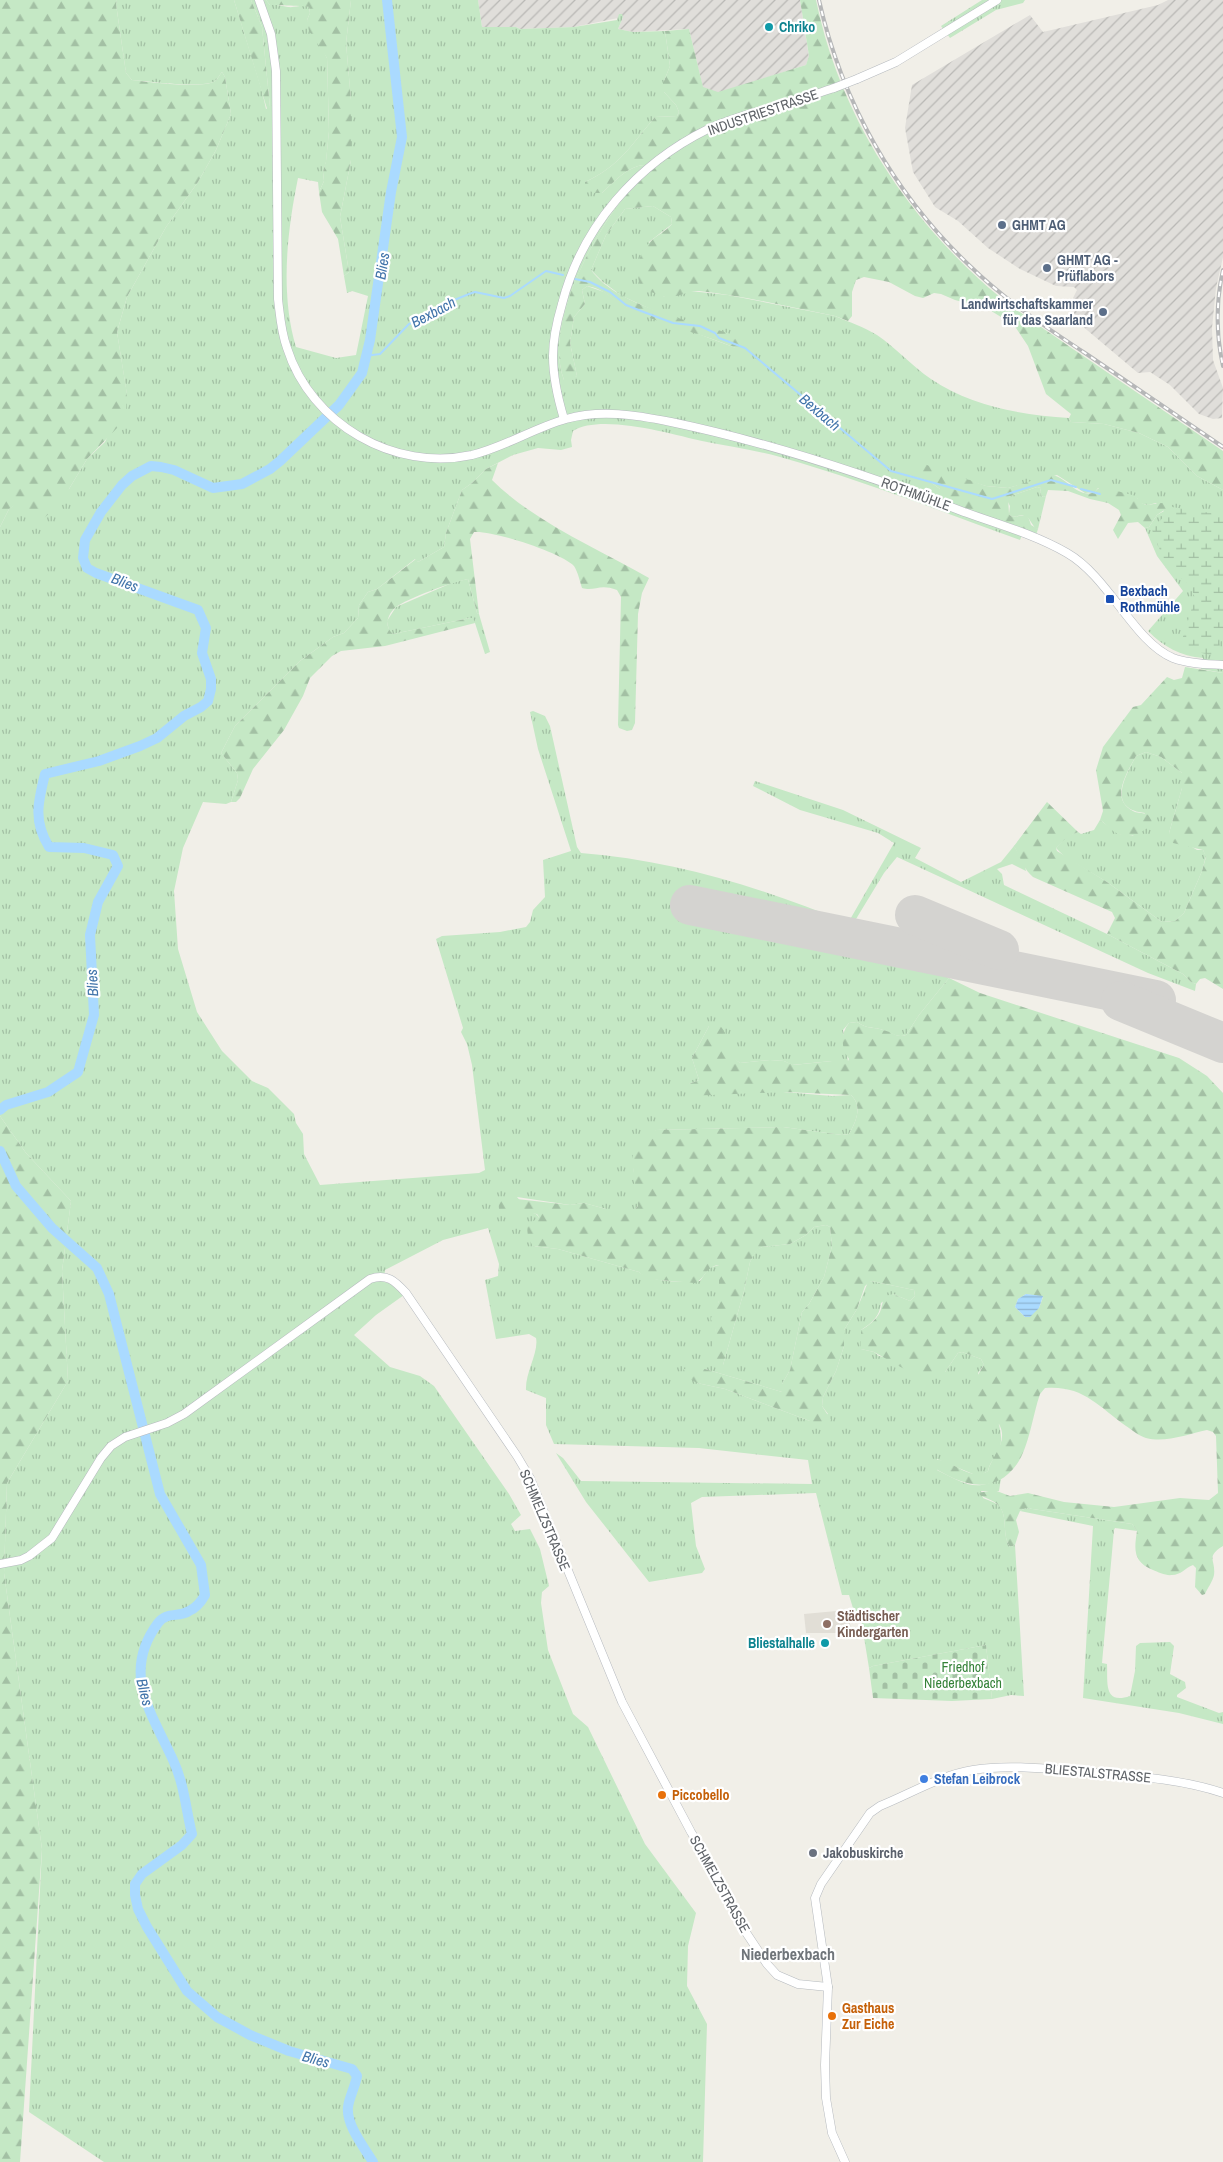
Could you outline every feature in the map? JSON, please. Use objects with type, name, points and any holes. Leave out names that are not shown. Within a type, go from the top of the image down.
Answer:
[{"type":"street","name":"ROTHMÜHLE","points":[[259,0],[271,34],[276,72],[278,298],[283,335],[291,359],[311,395],[330,416],[355,434],[394,452],[433,458],[458,457],[488,450],[564,419],[584,415],[622,414],[672,422],[758,443],[820,460],[958,509],[1046,543],[1074,557],[1098,578],[1145,637],[1169,656],[1187,662],[1223,665]]},
{"type":"street","name":"INDUSTRIESTRASSE","points":[[564,419],[554,374],[553,354],[558,319],[569,278],[581,252],[602,218],[618,197],[648,167],[674,148],[709,128],[734,118],[810,97],[905,57],[997,0]]},
{"type":"street","name":"SCHMELZSTRASSE","points":[[0,1564],[21,1560],[29,1556],[52,1538],[105,1452],[118,1441],[132,1434],[152,1429],[184,1414],[370,1279],[382,1276],[396,1283],[406,1293],[530,1478],[622,1702],[691,1832],[722,1884],[745,1931],[767,1964],[778,1975],[798,1984],[828,1987]]},
{"type":"street","name":"BLIESTALSTRASSE","points":[[845,2162],[832,2133],[826,2098],[825,2056],[828,1987],[816,1907],[816,1892],[867,1818],[880,1806],[954,1775],[987,1769],[1043,1769],[1152,1777],[1175,1780],[1223,1793]]},
{"type":"shaded area","points":[[478,0],[800,0],[809,57],[806,65],[718,93],[703,88],[689,29],[633,32],[618,29],[623,17],[574,27],[520,29],[516,27],[482,27]]},
{"type":"shaded area","points":[[1168,0],[1223,0],[1223,257],[1216,288],[1212,328],[1213,360],[1223,388],[1222,418],[1213,419],[1199,414],[1170,385],[1150,372],[1138,373],[1081,325],[1074,313],[1073,298],[1077,290],[1074,287],[1056,286],[1020,269],[988,248],[958,221],[935,207],[913,172],[905,128],[912,85],[1030,15],[1043,32],[1158,5]]},
{"type":"shaded area","name":"Städtischer Kindergarten","points":[[847,1610],[852,1633],[806,1633],[804,1614]]},
{"type":"green space","points":[[0,0],[117,0],[126,73],[132,80],[200,84],[215,81],[222,72],[225,77],[231,114],[216,150],[198,182],[166,227],[127,297],[117,332],[127,394],[126,412],[118,427],[87,459],[69,489],[54,509],[42,520],[38,520],[21,501],[9,509],[0,527]]},
{"type":"green space","points":[[117,0],[234,0],[266,109],[270,107],[262,27],[251,0],[266,0],[270,5],[309,7],[310,13],[307,20],[327,58],[329,131],[326,162],[323,172],[324,181],[319,192],[318,182],[298,178],[291,220],[288,241],[287,284],[291,327],[296,347],[336,358],[356,355],[368,296],[352,291],[347,293],[344,276],[349,272],[340,217],[351,160],[351,100],[346,43],[351,0],[478,0],[482,27],[516,27],[520,29],[574,27],[617,20],[619,14],[622,14],[623,17],[618,29],[633,32],[665,31],[670,66],[664,81],[664,92],[676,105],[679,112],[677,116],[655,117],[632,146],[616,162],[585,182],[602,193],[631,169],[645,165],[652,166],[645,176],[623,198],[607,221],[583,264],[573,288],[560,336],[559,359],[564,380],[577,376],[570,343],[574,317],[585,304],[582,290],[587,286],[604,292],[626,307],[736,348],[622,296],[591,270],[606,235],[625,209],[653,206],[671,217],[672,224],[649,242],[652,291],[665,297],[690,291],[728,295],[835,316],[877,335],[931,379],[963,396],[997,408],[1069,418],[1071,422],[1104,424],[1139,433],[1168,447],[1197,476],[1223,490],[1223,673],[1201,669],[1203,658],[1173,650],[1148,631],[1183,591],[1157,556],[1145,528],[1149,527],[1157,515],[1164,511],[1156,503],[1148,505],[1139,503],[1137,498],[1098,488],[1095,492],[1085,493],[1057,475],[1008,488],[986,486],[953,476],[908,475],[929,481],[940,489],[940,494],[1024,530],[1020,540],[870,486],[780,457],[655,430],[618,424],[585,426],[573,431],[572,447],[561,450],[538,448],[513,455],[486,469],[462,490],[446,533],[444,547],[418,562],[415,559],[377,589],[368,592],[359,605],[358,618],[344,633],[333,637],[300,661],[235,726],[221,753],[237,773],[238,780],[231,802],[226,804],[203,802],[183,848],[174,891],[178,949],[197,1012],[222,1051],[252,1081],[268,1088],[294,1114],[296,1123],[303,1134],[304,1154],[320,1185],[479,1173],[485,1170],[472,1065],[467,1044],[461,1032],[463,1028],[436,939],[442,936],[500,932],[526,927],[530,922],[533,910],[545,897],[543,860],[571,851],[538,749],[530,712],[533,711],[545,716],[550,726],[577,847],[581,853],[650,862],[683,869],[750,887],[848,923],[894,843],[878,833],[800,810],[753,786],[755,781],[843,810],[921,848],[915,858],[961,882],[1001,862],[1014,846],[1024,862],[1026,871],[1012,864],[997,869],[1002,874],[1004,885],[1107,934],[1183,974],[1196,984],[1195,991],[1148,973],[897,857],[884,873],[853,924],[848,924],[853,933],[889,948],[949,978],[919,1015],[906,1035],[897,1036],[857,1022],[849,1023],[843,1030],[848,1061],[792,1065],[784,1061],[770,1060],[740,1063],[733,1058],[709,1026],[692,1058],[699,1080],[689,1084],[832,1096],[851,1095],[857,1104],[857,1114],[849,1134],[842,1135],[783,1127],[656,1130],[633,1168],[638,1192],[638,1206],[635,1209],[606,1209],[584,1203],[570,1205],[517,1197],[530,1212],[539,1217],[535,1221],[533,1246],[558,1249],[639,1272],[651,1278],[668,1281],[700,1281],[709,1268],[719,1265],[719,1301],[716,1311],[715,1328],[723,1365],[744,1291],[750,1262],[756,1250],[762,1247],[790,1244],[806,1235],[814,1227],[826,1225],[830,1227],[832,1246],[824,1277],[809,1304],[802,1312],[790,1370],[782,1384],[782,1392],[705,1369],[697,1383],[725,1389],[810,1421],[828,1414],[822,1406],[823,1397],[836,1371],[844,1346],[844,1330],[857,1309],[868,1282],[914,1290],[915,1296],[910,1301],[893,1294],[881,1303],[875,1319],[861,1330],[861,1349],[874,1352],[879,1356],[945,1372],[958,1353],[962,1352],[981,1359],[984,1365],[978,1373],[998,1420],[1001,1439],[999,1450],[988,1471],[981,1475],[973,1474],[937,1459],[937,1470],[961,1482],[975,1485],[983,1485],[1001,1478],[999,1491],[981,1491],[983,1498],[997,1504],[1001,1509],[1007,1542],[1010,1547],[1015,1545],[1024,1696],[1011,1695],[992,1699],[986,1645],[869,1668],[861,1619],[856,1618],[849,1595],[842,1595],[816,1493],[702,1497],[691,1503],[696,1546],[705,1569],[702,1573],[649,1582],[586,1502],[556,1453],[563,1458],[581,1481],[812,1484],[808,1460],[699,1448],[554,1444],[546,1425],[546,1398],[526,1390],[526,1383],[536,1350],[536,1338],[529,1334],[496,1339],[485,1280],[498,1276],[499,1264],[488,1228],[443,1240],[385,1270],[384,1282],[391,1283],[404,1295],[376,1315],[354,1335],[390,1367],[420,1376],[434,1386],[509,1494],[521,1515],[511,1524],[515,1531],[530,1529],[540,1549],[549,1586],[542,1592],[541,1603],[548,1650],[573,1714],[588,1727],[645,1844],[696,1913],[688,1946],[687,1986],[707,2024],[703,2162],[104,2162],[29,2112],[42,1849],[4,1573],[7,1483],[68,1381],[62,1271],[71,1201],[26,1153],[0,1116],[0,527],[9,509],[19,501],[69,489],[87,459],[105,442],[127,395],[117,332],[127,297],[166,227],[198,182],[216,150],[231,114],[225,77],[222,72],[215,81],[199,84],[132,80],[126,73]]},
{"type":"green space","points":[[234,0],[251,0],[262,27],[270,107],[268,112]]},
{"type":"green space","points":[[266,0],[351,0],[346,43],[351,100],[351,160],[340,217],[349,272],[344,276],[338,239],[322,212],[319,192],[324,181],[323,172],[329,131],[327,58],[309,31],[307,20],[310,13],[309,7],[270,5]]},
{"type":"green space","points":[[800,0],[816,0],[826,40],[839,79],[856,116],[875,152],[922,219],[979,279],[1001,298],[1223,451],[1223,490],[1197,476],[1168,447],[1139,433],[1104,424],[1071,422],[1069,418],[1071,414],[1046,394],[1028,346],[1014,325],[988,309],[941,294],[934,293],[923,298],[915,296],[889,282],[864,277],[856,280],[852,292],[852,316],[848,321],[835,316],[716,293],[695,291],[674,297],[665,297],[643,291],[638,279],[638,266],[642,252],[650,242],[672,224],[671,217],[653,206],[625,209],[606,235],[591,270],[604,283],[639,304],[739,337],[748,343],[748,347],[736,348],[653,319],[627,308],[598,289],[587,286],[582,290],[585,304],[574,317],[570,343],[577,376],[567,381],[564,380],[559,359],[560,336],[573,287],[583,263],[607,220],[623,198],[645,176],[652,166],[638,166],[631,169],[602,193],[595,193],[585,189],[585,182],[616,162],[632,146],[655,117],[677,116],[679,112],[676,105],[664,92],[664,81],[670,66],[665,31],[689,29],[703,87],[718,92],[806,65],[809,56]]},
{"type":"green space","points":[[982,0],[1025,0],[1023,3],[996,10],[950,38],[941,26]]},
{"type":"green space","points":[[913,460],[986,486],[1008,488],[1051,475],[1056,476],[1081,492],[1092,493],[1102,487],[1136,496],[1142,503],[1147,505],[1163,503],[1167,508],[1157,515],[1149,527],[1145,528],[1138,522],[1128,523],[1118,539],[1113,530],[1121,515],[1119,510],[1108,503],[1068,491],[1048,490],[1046,496],[1043,497],[1040,494],[1041,488],[1037,487],[1008,497],[1009,514],[1012,517],[1025,515],[1031,525],[1038,529],[1036,535],[939,498],[940,489],[929,481],[908,475]]},
{"type":"green space","points":[[498,463],[492,480],[508,495],[546,521],[649,578],[642,593],[638,614],[635,723],[632,730],[627,731],[619,728],[618,725],[621,597],[617,590],[606,587],[582,588],[574,566],[556,555],[510,538],[474,532],[470,539],[479,614],[477,613],[468,579],[430,591],[401,604],[390,614],[388,628],[393,634],[470,618],[473,618],[475,623],[385,646],[341,651],[332,656],[310,678],[303,696],[284,730],[253,769],[240,798],[236,802],[231,802],[238,780],[237,773],[221,753],[235,726],[300,661],[333,637],[344,633],[358,618],[359,605],[368,592],[377,589],[416,559],[418,562],[444,547],[446,533],[462,490],[486,469]]},
{"type":"green space","points":[[1037,487],[1041,488],[1040,494],[1043,497],[1046,496],[1038,529],[1023,515],[1012,517],[1009,514],[1010,506],[1007,500],[1008,497]]},
{"type":"green space","points":[[1172,507],[1223,515],[1223,629],[1218,653],[1211,655],[1188,650],[1182,640],[1195,598],[1191,587],[1165,563],[1152,530]]},
{"type":"green space","points":[[468,579],[490,652],[485,654],[475,623],[470,618],[393,634],[389,631],[387,621],[396,607],[454,582]]},
{"type":"green space","points":[[1185,667],[1223,673],[1223,989],[1205,978],[1200,979],[1196,984],[1191,982],[1183,974],[1107,934],[1115,918],[1112,912],[1033,877],[1025,867],[1014,846],[1047,802],[1078,832],[1066,838],[1056,848],[1057,851],[1107,882],[1162,922],[1175,921],[1184,913],[1206,857],[1203,850],[1173,843],[1169,833],[1182,788],[1182,773],[1161,757],[1146,752],[1136,756],[1122,785],[1122,799],[1126,806],[1133,811],[1148,815],[1152,821],[1140,833],[1124,836],[1113,831],[1100,820],[1103,811],[1096,770],[1103,747],[1133,707],[1141,705],[1167,677],[1174,680],[1182,678]]},
{"type":"green space","points":[[1146,752],[1161,757],[1182,773],[1182,788],[1169,833],[1197,850],[1203,850],[1206,856],[1202,871],[1184,913],[1175,921],[1162,922],[1107,882],[1065,857],[1056,848],[1066,837],[1078,832],[1081,834],[1094,830],[1100,820],[1119,834],[1133,836],[1145,813],[1126,806],[1122,799],[1122,791],[1127,774],[1136,756]]},
{"type":"green space","points":[[949,978],[980,993],[1179,1058],[1207,1076],[1223,1093],[1223,1546],[1214,1553],[1212,1559],[1214,1575],[1205,1594],[1202,1595],[1195,1587],[1196,1568],[1193,1565],[1175,1575],[1162,1574],[1146,1567],[1136,1555],[1137,1531],[1132,1524],[1026,1508],[1020,1511],[1016,1520],[1019,1532],[1015,1545],[1010,1547],[1007,1542],[1001,1509],[996,1503],[978,1493],[994,1490],[1010,1496],[1028,1493],[1064,1502],[1114,1507],[1180,1498],[1209,1500],[1218,1493],[1216,1436],[1213,1432],[1207,1430],[1177,1437],[1146,1438],[1136,1433],[1098,1404],[1080,1393],[1058,1388],[1045,1388],[1040,1394],[1028,1440],[1017,1464],[1007,1475],[997,1481],[986,1484],[962,1482],[928,1464],[930,1460],[938,1460],[973,1474],[981,1474],[988,1471],[1001,1443],[1002,1431],[999,1424],[982,1422],[971,1411],[970,1404],[973,1387],[984,1365],[981,1359],[962,1352],[958,1353],[945,1372],[937,1377],[906,1370],[874,1352],[861,1349],[861,1330],[878,1315],[885,1296],[893,1294],[910,1301],[915,1296],[914,1290],[871,1281],[865,1286],[857,1309],[844,1330],[844,1346],[836,1371],[823,1397],[822,1406],[831,1420],[828,1423],[811,1425],[810,1421],[725,1389],[697,1383],[685,1376],[684,1369],[705,1369],[782,1392],[782,1384],[790,1370],[802,1312],[809,1304],[824,1277],[832,1246],[830,1227],[826,1225],[814,1227],[806,1235],[790,1244],[762,1247],[756,1251],[750,1262],[744,1291],[723,1365],[718,1367],[711,1360],[715,1328],[711,1325],[711,1318],[719,1301],[719,1265],[708,1270],[695,1283],[647,1279],[639,1272],[558,1249],[533,1246],[528,1238],[527,1226],[539,1217],[537,1214],[499,1209],[498,1197],[570,1205],[584,1203],[606,1209],[635,1209],[638,1206],[633,1169],[633,1151],[641,1137],[656,1130],[783,1127],[842,1135],[849,1134],[857,1114],[857,1104],[851,1095],[785,1092],[687,1096],[686,1090],[689,1084],[699,1080],[692,1058],[709,1026],[720,1026],[724,1030],[733,1055],[740,1063],[770,1060],[784,1061],[793,1065],[848,1061],[849,1059],[843,1046],[843,1036],[849,1023],[857,1022],[867,1027],[903,1036],[906,1035],[919,1015]],"holes":[[[1026,1294],[1043,1297],[1039,1308],[1025,1317],[1015,1307],[1018,1299]]]},
{"type":"green space","points":[[0,1116],[26,1153],[71,1201],[62,1271],[68,1381],[7,1483],[4,1573],[42,1849],[20,2162],[0,2162]]},
{"type":"green space","points":[[1026,1508],[1132,1524],[1137,1531],[1115,1528],[1114,1530],[1102,1663],[1107,1664],[1108,1684],[1111,1695],[1121,1698],[1130,1696],[1135,1671],[1136,1646],[1140,1643],[1170,1642],[1174,1646],[1170,1674],[1185,1682],[1186,1688],[1177,1697],[1219,1713],[1223,1712],[1223,1724],[1179,1713],[1083,1698],[1093,1526],[1020,1511]]},
{"type":"green space","name":"Friedhof Niederbexbach","points":[[986,1645],[992,1699],[952,1701],[873,1698],[869,1668],[873,1666]]},
{"type":"water","points":[[1026,1294],[1043,1296],[1039,1308],[1030,1317],[1025,1317],[1015,1307],[1018,1299]]},
{"type":"waterway","name":"Blies","points":[[0,1110],[6,1105],[48,1092],[78,1072],[94,1015],[90,935],[98,902],[118,866],[113,855],[84,848],[49,847],[41,829],[38,811],[45,774],[99,761],[157,738],[184,716],[208,701],[211,689],[211,679],[202,653],[206,628],[198,610],[87,568],[83,558],[85,540],[101,512],[122,485],[132,476],[151,466],[174,470],[213,488],[242,484],[270,469],[339,405],[362,373],[370,340],[391,192],[402,137],[387,0]]},
{"type":"waterway","name":"Bexbach","points":[[365,356],[380,354],[409,324],[437,312],[447,303],[475,292],[504,298],[510,296],[546,271],[563,275]]},
{"type":"waterway","name":"Bexbach","points":[[575,279],[590,282],[610,292],[626,305],[673,323],[700,326],[715,333],[719,338],[745,348],[891,471],[992,499],[1051,480],[1076,487]]},
{"type":"waterway","name":"Bexbach","points":[[1081,489],[1100,494]]},
{"type":"waterway","name":"Blies","points":[[0,1151],[16,1186],[52,1228],[97,1268],[109,1294],[160,1494],[201,1565],[205,1595],[192,1610],[161,1619],[147,1641],[142,1659],[141,1676],[143,1692],[177,1769],[192,1834],[182,1845],[142,1874],[135,1884],[138,1909],[147,1927],[187,1991],[217,2017],[250,2035],[289,2051],[352,2069],[357,2076],[348,2107],[348,2114],[356,2136],[373,2162]]},
{"type":"runway","points":[[690,905],[1156,1000]]},
{"type":"runway","points":[[915,915],[999,950]]},
{"type":"runway","points":[[1121,1001],[1223,1043]]},
{"type":"railway","points":[[819,0],[829,38],[857,110],[895,177],[943,238],[984,279],[1027,314],[1223,447]]},
{"type":"railway","points":[[1223,270],[1218,318],[1223,366]]},
{"type":"place","name":"Chriko","points":[[769,27]]},
{"type":"place","name":"GHMT AG","points":[[1002,225]]},
{"type":"place","name":"GHMT AG - Prüflabors","points":[[1047,268]]},
{"type":"place","name":"Landwirtschaftskammer für das Saarland","points":[[1103,312]]},
{"type":"place","name":"Bexbach Rothmühle","points":[[1110,599]]},
{"type":"place","name":"Städtischer Kindergarten","points":[[827,1624]]},
{"type":"place","name":"Bliestalhalle","points":[[825,1643]]},
{"type":"place","name":"Stefan Leibrock","points":[[924,1779]]},
{"type":"place","name":"Piccobello","points":[[662,1795]]},
{"type":"place","name":"Jakobuskirche","points":[[813,1853]]},
{"type":"place","name":"Gasthaus Zur Eiche","points":[[832,2016]]},
{"type":"district","name":"Niederbexbach","points":[[788,1954]]}]
